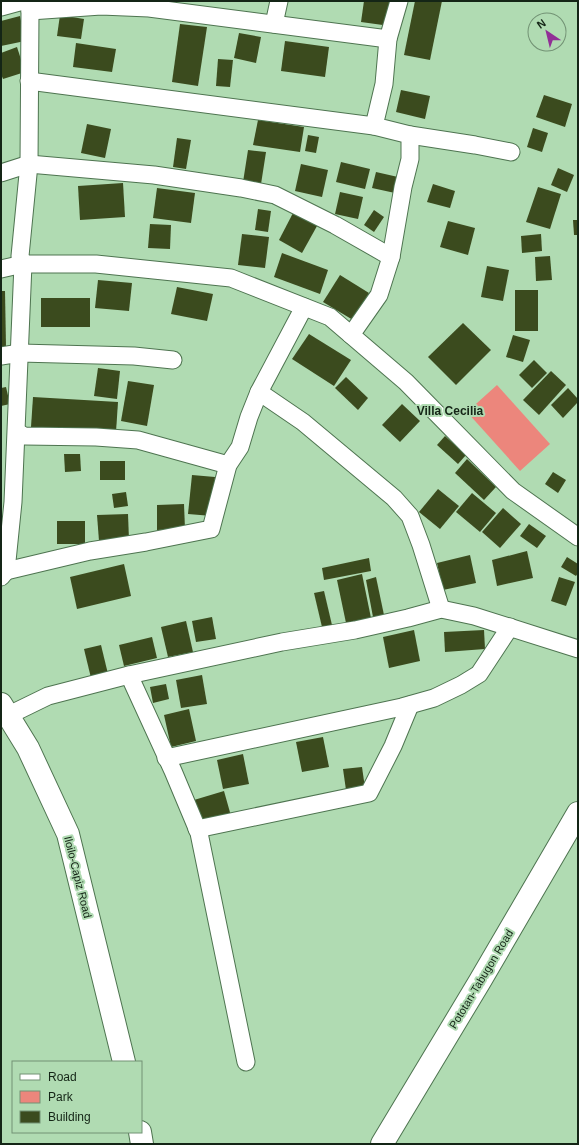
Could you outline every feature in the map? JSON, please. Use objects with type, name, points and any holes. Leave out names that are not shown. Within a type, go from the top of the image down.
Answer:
[{"type":"main road","name":"Iloilo-Capiz Road","points":[[5,710],[28,748],[68,834],[124,1061]]},
{"type":"main road","name":"Pototan-Tabugon Road","points":[[382,1144],[480,981],[578,813]]},
{"type":"main road","points":[[140,1133],[142,1144]]},
{"type":"street","points":[[274,24],[280,1]]},
{"type":"street","points":[[374,126],[384,84],[388,39],[399,1]]},
{"type":"street","points":[[27,4],[29,164],[20,256],[23,264],[17,432],[7,499],[3,574],[90,551],[211,529],[228,465],[240,447],[249,417],[259,392],[304,307]]},
{"type":"street","points":[[1,7],[27,4],[149,8],[388,39]]},
{"type":"street","points":[[29,81],[374,126],[410,135],[511,152]]},
{"type":"street","points":[[351,335],[379,295],[391,257],[403,187],[410,159],[410,135]]},
{"type":"street","points":[[1,173],[29,164],[154,175],[242,188],[275,195],[335,225],[391,257]]},
{"type":"street","points":[[1,269],[23,264],[96,264],[230,278],[330,317],[406,382],[513,491],[578,537]]},
{"type":"street","points":[[1,356],[20,353],[134,356],[173,360]]},
{"type":"street","points":[[259,392],[303,422],[394,498],[410,516],[421,545],[441,609]]},
{"type":"street","points":[[17,432],[24,436],[96,437],[138,440],[228,465]]},
{"type":"street","points":[[5,710],[48,696],[129,674],[282,642],[355,630],[441,609],[474,616],[578,649]]},
{"type":"street","points":[[166,758],[410,705],[434,698],[461,686],[479,674],[510,627]]},
{"type":"street","points":[[129,674],[173,771],[197,829],[246,1062]]},
{"type":"street","points":[[197,829],[369,793],[393,746],[410,705]]},
{"type":"green space","points":[[497,385],[550,444],[520,471],[467,412]]},
{"type":"building","points":[[364,1],[393,1],[390,26],[361,22]]},
{"type":"building","points":[[415,1],[442,1],[430,60],[404,55]]},
{"type":"building","points":[[60,15],[84,19],[81,39],[57,36]]},
{"type":"building","points":[[20,16],[25,41],[1,46],[1,21]]},
{"type":"building","points":[[180,24],[207,27],[198,86],[172,82]]},
{"type":"building","points":[[239,33],[261,37],[256,63],[234,58]]},
{"type":"building","points":[[285,41],[329,47],[325,77],[281,71]]},
{"type":"building","points":[[76,43],[116,49],[112,72],[73,67]]},
{"type":"building","points":[[17,47],[25,72],[3,79],[1,74],[1,53]]},
{"type":"building","points":[[218,59],[233,60],[230,87],[216,86]]},
{"type":"building","points":[[401,90],[430,96],[425,119],[396,112]]},
{"type":"building","points":[[544,95],[572,104],[565,127],[536,117]]},
{"type":"building","points":[[258,120],[304,127],[300,152],[253,145]]},
{"type":"building","points":[[87,124],[111,129],[105,158],[81,153]]},
{"type":"building","points":[[533,128],[548,133],[542,152],[527,147]]},
{"type":"building","points":[[308,135],[319,137],[316,153],[305,151]]},
{"type":"building","points":[[177,138],[191,140],[186,169],[173,167]]},
{"type":"building","points":[[248,150],[266,152],[261,184],[243,182]]},
{"type":"building","points":[[341,162],[370,169],[365,189],[336,182]]},
{"type":"building","points":[[301,164],[328,170],[322,197],[295,191]]},
{"type":"building","points":[[558,168],[574,175],[567,192],[551,185]]},
{"type":"building","points":[[376,172],[398,177],[395,193],[372,188]]},
{"type":"building","points":[[123,183],[125,217],[80,220],[78,186]]},
{"type":"building","points":[[433,184],[455,191],[450,208],[427,202]]},
{"type":"building","points":[[538,187],[561,194],[550,229],[526,222]]},
{"type":"building","points":[[157,188],[195,193],[191,223],[153,218]]},
{"type":"building","points":[[340,192],[363,197],[358,219],[335,214]]},
{"type":"building","points":[[258,209],[271,211],[268,232],[255,230]]},
{"type":"building","points":[[374,210],[384,217],[374,232],[364,225]]},
{"type":"building","points":[[293,213],[317,226],[302,253],[279,240]]},
{"type":"building","points":[[573,220],[578,220],[578,235],[574,235]]},
{"type":"building","points":[[448,221],[475,228],[468,255],[440,247]]},
{"type":"building","points":[[150,224],[171,225],[170,249],[148,248]]},
{"type":"building","points":[[242,234],[269,237],[265,268],[238,265]]},
{"type":"building","points":[[541,234],[542,251],[522,253],[521,236]]},
{"type":"building","points":[[282,253],[328,270],[320,294],[274,277]]},
{"type":"building","points":[[550,256],[552,280],[536,281],[535,257]]},
{"type":"building","points":[[487,266],[509,270],[503,301],[481,297]]},
{"type":"building","points":[[340,275],[369,293],[353,320],[323,302]]},
{"type":"building","points":[[98,280],[132,283],[129,311],[95,308]]},
{"type":"building","points":[[177,287],[213,294],[207,321],[171,314]]},
{"type":"building","points":[[515,290],[538,290],[538,331],[515,331]]},
{"type":"building","points":[[1,291],[5,291],[6,347],[1,347]]},
{"type":"building","points":[[41,298],[90,298],[90,327],[41,327]]},
{"type":"building","points":[[463,323],[491,350],[456,385],[428,357]]},
{"type":"building","points":[[309,334],[351,360],[334,386],[292,359]]},
{"type":"building","points":[[513,335],[530,340],[523,362],[506,357]]},
{"type":"building","points":[[534,360],[547,373],[532,388],[519,375]]},
{"type":"building","points":[[98,368],[120,371],[117,399],[94,396]]},
{"type":"building","points":[[551,371],[566,385],[539,415],[523,400]]},
{"type":"building","points":[[346,377],[368,398],[358,410],[335,388]]},
{"type":"building","points":[[128,381],[154,385],[147,426],[121,421]]},
{"type":"building","points":[[6,387],[10,404],[1,406],[1,388]]},
{"type":"building","points":[[568,388],[578,399],[578,402],[563,418],[551,405]]},
{"type":"building","points":[[33,397],[118,402],[116,432],[31,427]]},
{"type":"building","points":[[402,404],[420,421],[400,442],[382,425]]},
{"type":"building","points":[[445,436],[466,455],[458,464],[437,445]]},
{"type":"building","points":[[64,454],[80,454],[81,471],[65,472]]},
{"type":"building","points":[[467,459],[496,487],[484,500],[455,473]]},
{"type":"building","points":[[100,461],[125,461],[125,480],[100,480]]},
{"type":"building","points":[[553,472],[566,480],[558,493],[545,484]]},
{"type":"building","points":[[192,475],[215,477],[212,516],[188,514]]},
{"type":"building","points":[[438,489],[459,506],[440,529],[419,512]]},
{"type":"building","points":[[126,492],[128,506],[114,508],[112,494]]},
{"type":"building","points":[[472,493],[496,513],[480,532],[456,512]]},
{"type":"building","points":[[184,504],[185,529],[157,530],[157,505]]},
{"type":"building","points":[[503,508],[521,524],[500,548],[482,532]]},
{"type":"building","points":[[128,514],[129,540],[99,541],[97,515]]},
{"type":"building","points":[[57,521],[85,521],[85,544],[57,544]]},
{"type":"building","points":[[529,524],[546,536],[537,548],[520,536]]},
{"type":"building","points":[[527,551],[533,578],[497,586],[492,560]]},
{"type":"building","points":[[470,555],[476,583],[443,590],[437,563]]},
{"type":"building","points":[[567,557],[578,564],[578,573],[576,576],[561,567]]},
{"type":"building","points":[[369,558],[371,571],[324,580],[322,568]]},
{"type":"building","points":[[124,564],[131,596],[77,609],[70,577]]},
{"type":"building","points":[[362,574],[371,618],[346,623],[337,580]]},
{"type":"building","points":[[376,577],[384,615],[373,617],[366,580]]},
{"type":"building","points":[[559,577],[575,582],[566,606],[551,601]]},
{"type":"building","points":[[324,591],[332,625],[322,627],[314,593]]},
{"type":"building","points":[[212,617],[216,639],[196,642],[192,621]]},
{"type":"building","points":[[186,621],[193,652],[168,657],[161,627]]},
{"type":"building","points":[[414,630],[420,661],[389,668],[383,637]]},
{"type":"building","points":[[484,630],[485,649],[445,652],[444,632]]},
{"type":"building","points":[[152,637],[157,658],[124,666],[119,645]]},
{"type":"building","points":[[101,645],[108,674],[91,678],[84,649]]},
{"type":"building","points":[[202,675],[207,704],[181,708],[176,680]]},
{"type":"building","points":[[166,684],[169,699],[153,703],[150,687]]},
{"type":"building","points":[[189,709],[196,741],[171,747],[164,715]]},
{"type":"building","points":[[323,737],[329,767],[302,772],[296,742]]},
{"type":"building","points":[[243,754],[249,784],[223,789],[217,760]]},
{"type":"building","points":[[362,767],[365,788],[346,790],[343,769]]},
{"type":"building","points":[[224,791],[231,816],[201,825],[194,800]]},
{"type":"district","name":"Villa Cecilia","points":[[450,411]]}]
